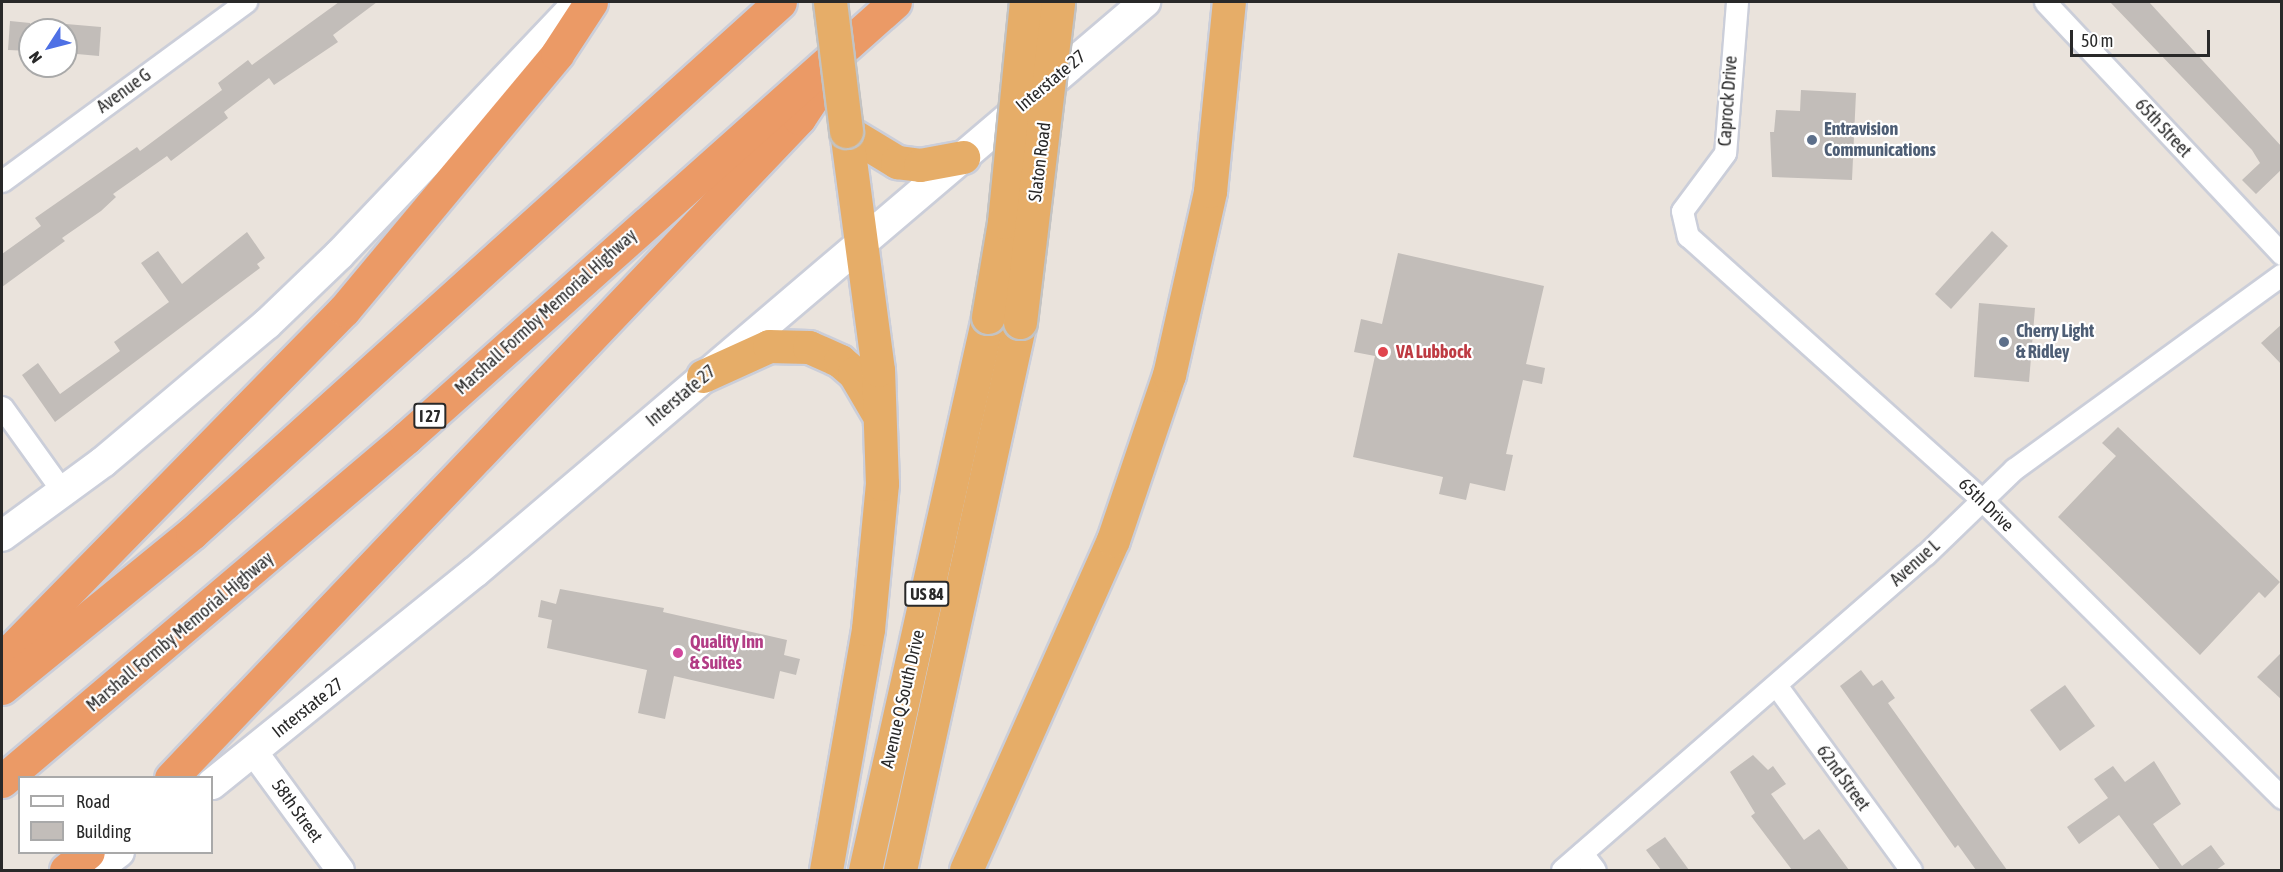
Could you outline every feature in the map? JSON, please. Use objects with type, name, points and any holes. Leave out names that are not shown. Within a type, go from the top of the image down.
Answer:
[{"type":"highway","points":[[2,659],[344,310],[557,54],[591,2]]},
{"type":"highway","points":[[2,688],[192,533],[780,2]]},
{"type":"highway","points":[[826,870],[874,592],[882,484],[878,370],[859,246],[830,2]]},
{"type":"highway","name":"Marshall Formby Memorial Highway","points":[[2,781],[406,438],[895,2]]},
{"type":"highway","name":"Slaton Road","points":[[988,317],[1004,222],[1026,2]]},
{"type":"highway","name":"Slaton Road","points":[[1020,322],[1058,2]]},
{"type":"highway","points":[[966,870],[1113,540],[1169,375],[1210,191],[1228,2]]},
{"type":"highway","points":[[172,776],[799,118],[851,40]]},
{"type":"highway","points":[[846,131],[897,162],[920,165],[963,157]]},
{"type":"highway","name":"Avenue Q South Drive","points":[[865,870],[988,317]]},
{"type":"highway","name":"Avenue Q South Drive","points":[[900,870],[1020,322]]},
{"type":"highway","points":[[704,376],[769,346],[809,347],[840,361],[854,373],[880,420]]},
{"type":"highway","points":[[66,870],[86,854]]},
{"type":"main road","points":[[2,536],[63,492],[192,391],[267,324],[339,255],[579,2]]},
{"type":"main road","name":"Interstate 27","points":[[213,783],[475,572],[1145,2]]},
{"type":"main road","points":[[95,870],[116,854]]},
{"type":"street","name":"Avenue G","points":[[2,181],[246,2]]},
{"type":"street","name":"Caprock Drive","points":[[1681,222],[1682,211],[1725,153],[1737,2]]},
{"type":"street","name":"65th Street","points":[[2045,2],[2282,254]]},
{"type":"street","name":"65th Drive","points":[[1681,222],[1707,254],[1982,500],[2282,798]]},
{"type":"street","name":"Avenue L","points":[[1562,870],[1776,685],[2014,469],[2282,274]]},
{"type":"street","points":[[2,407],[63,492]]},
{"type":"street","name":"62nd Street","points":[[1776,685],[1911,870]]},
{"type":"street","name":"58th Street","points":[[253,751],[340,870]]},
{"type":"street","points":[[1582,853],[1595,870]]},
{"type":"building","points":[[339,2],[377,2],[333,35],[338,42],[274,85],[269,78],[224,112],[228,118],[171,161],[167,156],[113,194],[116,197],[101,211],[62,238],[65,241],[2,287],[2,254],[41,226],[35,218],[137,147],[140,151],[222,90],[218,83],[248,60],[252,65]]},
{"type":"building","points":[[2110,2],[2149,2],[2282,147],[2282,169],[2256,194],[2242,180],[2260,163],[2252,150]]},
{"type":"building","points":[[10,21],[18,22],[18,50],[8,50]]},
{"type":"building","points":[[78,25],[101,27],[99,56],[78,54]]},
{"type":"building","name":"Entravision Communications","points":[[1801,90],[1856,93],[1852,180],[1772,177],[1770,132],[1774,132],[1776,110],[1800,111]]},
{"type":"building","points":[[1992,231],[2008,246],[1951,309],[1935,294]]},
{"type":"building","points":[[247,232],[265,258],[257,264],[260,268],[55,422],[22,375],[38,363],[60,394],[120,351],[114,342],[169,302],[141,263],[158,251],[182,284]]},
{"type":"building","points":[[1398,253],[1544,286],[1526,364],[1545,368],[1542,384],[1523,380],[1506,454],[1513,455],[1505,491],[1470,483],[1466,500],[1439,494],[1443,477],[1353,457],[1375,356],[1354,352],[1361,319],[1382,324]]},
{"type":"building","name":"Cherry Light & Ridley","points":[[1979,303],[2035,308],[2029,382],[1974,377]]},
{"type":"building","points":[[2282,324],[2282,365],[2261,343]]},
{"type":"building","points":[[2118,427],[2280,582],[2265,598],[2259,592],[2200,655],[2058,517],[2116,456],[2102,443]]},
{"type":"building","name":"Quality Inn & Suites","points":[[560,589],[664,608],[663,612],[787,640],[784,655],[800,659],[796,675],[780,671],[774,699],[674,676],[665,719],[638,713],[647,670],[547,648],[552,620],[538,617],[541,600],[556,604]]},
{"type":"building","points":[[2282,652],[2282,700],[2257,677]]},
{"type":"building","points":[[1861,670],[1873,686],[1882,680],[1895,698],[1888,703],[2007,870],[1976,870],[1958,845],[1955,848],[1840,686]]},
{"type":"building","points":[[2065,685],[2095,726],[2060,751],[2030,710]]},
{"type":"building","points":[[1753,755],[1768,770],[1773,766],[1786,784],[1771,794],[1804,840],[1819,829],[1849,870],[1792,870],[1751,816],[1755,813],[1730,772]]},
{"type":"building","points":[[2154,761],[2181,804],[2153,824],[2182,866],[2211,845],[2225,864],[2216,870],[2160,870],[2119,815],[2079,844],[2067,827],[2108,798],[2094,779],[2113,766],[2125,782]]},
{"type":"building","points":[[1665,837],[1689,870],[1661,870],[1646,850]]},
{"type":"place","name":"Entravision Communications","points":[[1812,140]]},
{"type":"place","name":"Cherry Light & Ridley","points":[[2004,342]]},
{"type":"place","name":"VA Lubbock","points":[[1383,352]]},
{"type":"place","name":"Quality Inn & Suites","points":[[678,653]]}]
